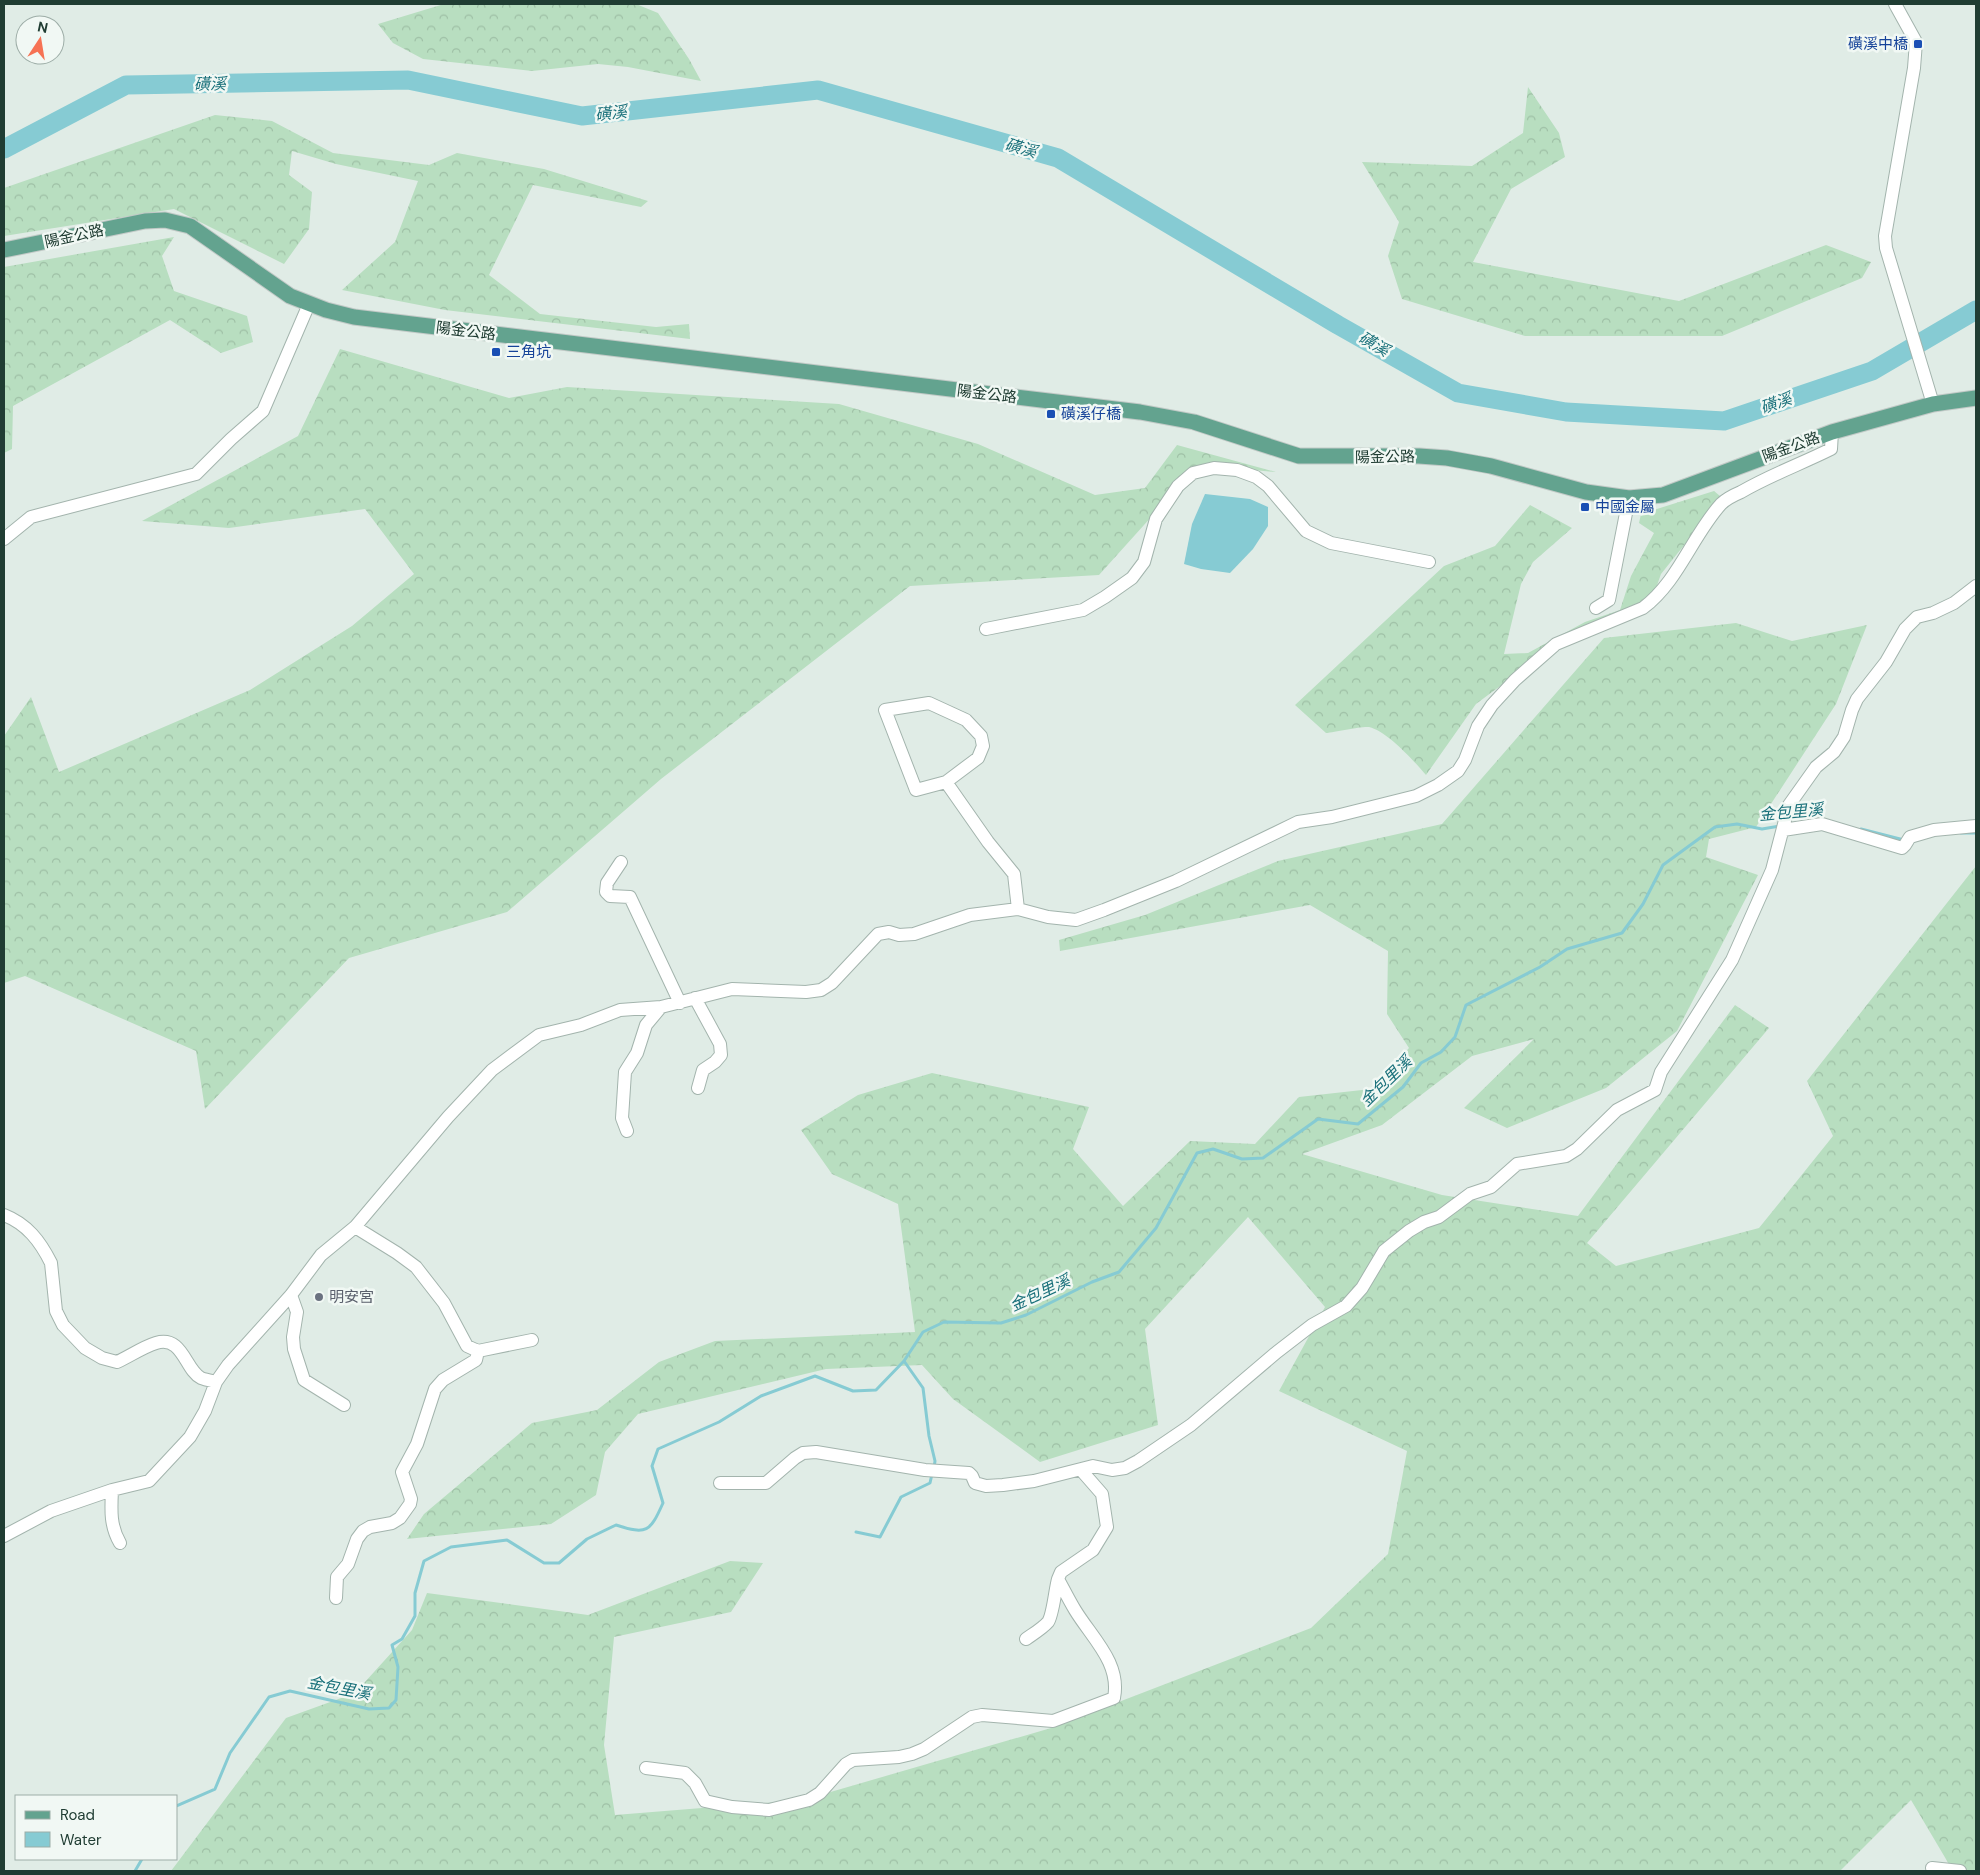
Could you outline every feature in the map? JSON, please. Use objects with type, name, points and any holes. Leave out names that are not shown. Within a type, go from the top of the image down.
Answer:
[{"type":"main road","name":"陽金公路","points":[[4,250],[144,221],[165,220],[190,226],[290,296],[326,310],[354,317],[1140,412],[1194,422],[1299,456],[1342,458],[1419,456],[1447,458],[1492,466],[1586,492],[1629,498],[1663,495],[1832,432],[1933,404],[1976,398]]},
{"type":"street","points":[[1895,4],[1916,42],[1914,68],[1885,236],[1886,248],[1933,404]]},
{"type":"street","points":[[4,539],[31,517],[196,474],[231,439],[263,411],[309,304]]},
{"type":"street","points":[[4,1536],[51,1511],[112,1490],[149,1481],[190,1437],[205,1411],[216,1382],[228,1365],[291,1295],[321,1254],[355,1227],[448,1117],[492,1070],[539,1035],[581,1025],[620,1010],[661,1007],[732,989],[806,992],[821,990],[832,983],[878,934],[889,932],[914,934],[970,915],[1018,909],[1048,917],[1076,920],[1176,881],[1298,822],[1332,817],[1416,796],[1438,785],[1458,771],[1478,726],[1492,705],[1546,652],[1556,644],[1643,608],[1655,599],[1664,589],[1703,527],[1723,502],[1761,480],[1831,449],[1832,432]]},
{"type":"street","points":[[986,629],[1083,610],[1105,598],[1132,578],[1144,562],[1156,519],[1178,486],[1193,473],[1214,468],[1237,470],[1256,477],[1268,486],[1306,531],[1330,543],[1429,562]]},
{"type":"street","points":[[1596,608],[1609,600],[1629,498]]},
{"type":"street","points":[[720,1483],[766,1483],[803,1453],[816,1452],[940,1472],[969,1472],[975,1483],[986,1486],[1034,1481],[1093,1466],[1112,1470],[1125,1468],[1191,1425],[1312,1325],[1346,1306],[1362,1288],[1384,1251],[1409,1231],[1424,1222],[1440,1217],[1470,1194],[1491,1186],[1517,1164],[1566,1156],[1577,1149],[1617,1110],[1655,1090],[1661,1072],[1732,960],[1772,870],[1789,805],[1816,767],[1834,752],[1844,737],[1857,700],[1886,662],[1905,629],[1917,617],[1933,613],[1954,603],[1976,586]]},
{"type":"street","points":[[929,703],[966,720],[981,736],[983,746],[978,758],[946,782],[916,790],[884,710],[929,703]]},
{"type":"street","points":[[946,782],[988,842],[1014,874],[1018,909]]},
{"type":"street","points":[[1784,824],[1822,824],[1902,848],[1908,841],[1934,830],[1976,826]]},
{"type":"street","points":[[621,862],[607,883],[606,892],[610,896],[630,897],[680,1003]]},
{"type":"street","points":[[694,998],[720,1044],[721,1055],[704,1070],[698,1088]]},
{"type":"street","points":[[627,1131],[622,1118],[625,1072],[637,1053],[646,1025],[661,1007]]},
{"type":"street","points":[[4,1215],[24,1225],[48,1257],[51,1263],[58,1317],[85,1348],[102,1358],[117,1362],[157,1342],[170,1344],[182,1351],[194,1372],[201,1378],[216,1382]]},
{"type":"street","points":[[355,1227],[416,1267],[444,1302],[467,1346],[478,1351],[532,1340]]},
{"type":"street","points":[[291,1295],[297,1312],[293,1337],[294,1350],[304,1380],[344,1405]]},
{"type":"street","points":[[336,1598],[337,1578],[348,1564],[357,1539],[363,1530],[392,1523],[400,1518],[410,1504],[411,1499],[402,1472],[417,1444],[435,1389],[443,1380],[476,1360],[478,1351]]},
{"type":"street","points":[[1026,1639],[1048,1622],[1052,1613],[1054,1593],[1061,1572],[1093,1550],[1107,1527],[1102,1494],[1081,1470]]},
{"type":"street","points":[[112,1490],[110,1514],[115,1534],[120,1543]]},
{"type":"street","points":[[646,1768],[685,1773],[695,1783],[705,1801],[732,1807],[769,1810],[809,1800],[820,1793],[846,1764],[853,1760],[899,1757],[912,1754],[924,1749],[972,1717],[982,1715],[1053,1722],[1114,1698],[1115,1680],[1107,1657],[1075,1610],[1058,1579]]},
{"type":"street","points":[[1932,1868],[1960,1871]]},
{"type":"green space","points":[[444,4],[636,4],[658,13],[689,59],[701,81],[628,67],[598,64],[532,71],[423,59],[393,43],[378,24]]},
{"type":"green space","points":[[1528,87],[1559,133],[1565,157],[1511,189],[1473,262],[1679,301],[1826,245],[1871,262],[1862,278],[1722,336],[1525,336],[1402,299],[1388,256],[1399,222],[1362,162],[1472,166],[1523,133]]},
{"type":"green space","points":[[215,115],[272,121],[333,153],[429,165],[457,153],[544,169],[648,201],[641,207],[533,185],[489,275],[540,314],[656,327],[689,324],[690,339],[445,310],[342,290],[395,242],[418,181],[336,164],[292,151],[289,175],[312,192],[309,229],[284,264],[174,209],[4,236],[4,188]]},
{"type":"green space","points":[[174,237],[162,256],[174,291],[247,316],[253,342],[221,353],[170,320],[13,406],[12,449],[4,453],[4,267]]},
{"type":"green space","points":[[340,349],[509,398],[567,387],[839,404],[978,444],[1095,495],[1145,488],[1177,445],[1276,472],[1198,465],[1099,575],[910,586],[661,779],[507,912],[349,958],[205,1109],[196,1051],[25,976],[4,983],[4,736],[31,697],[59,772],[250,690],[352,626],[414,574],[365,509],[229,528],[142,521],[298,436]]},
{"type":"green space","points":[[1714,491],[1720,496],[1709,514],[1661,574],[1653,597],[1527,666],[1476,704],[1426,775],[1400,747],[1384,734],[1369,727],[1326,733],[1295,705],[1444,566],[1495,546],[1530,505],[1572,528],[1533,562],[1521,584],[1504,654],[1528,653],[1585,622],[1620,610],[1631,576],[1654,533],[1639,523],[1641,514]]},
{"type":"green space","points":[[1736,623],[1792,641],[1867,625],[1836,704],[1756,827],[1709,839],[1706,857],[1758,875],[1677,1031],[1606,1088],[1507,1128],[1464,1108],[1534,1039],[1472,1056],[1382,1125],[1302,1154],[1442,1195],[1578,1216],[1735,1005],[1769,1028],[1587,1243],[1616,1266],[1759,1228],[1833,1136],[1807,1081],[1976,866],[1976,1871],[1953,1871],[1911,1800],[1840,1871],[171,1871],[286,1718],[355,1693],[412,1630],[427,1593],[588,1615],[730,1561],[763,1563],[731,1612],[614,1637],[604,1745],[615,1815],[803,1800],[1051,1728],[1311,1628],[1388,1554],[1407,1451],[1279,1391],[1325,1307],[1248,1217],[1145,1329],[1158,1425],[1040,1462],[953,1399],[922,1365],[826,1369],[638,1414],[605,1452],[596,1495],[551,1524],[407,1539],[424,1514],[532,1423],[597,1410],[659,1362],[715,1341],[915,1332],[898,1204],[832,1174],[801,1130],[858,1095],[932,1073],[1089,1107],[1073,1149],[1123,1206],[1190,1141],[1255,1144],[1299,1097],[1371,1089],[1409,1048],[1387,1014],[1388,951],[1310,905],[1060,951],[1059,940],[1145,915],[1278,861],[1442,824],[1604,638]]},
{"type":"water","points":[[1205,494],[1250,499],[1268,507],[1268,526],[1253,549],[1230,573],[1201,569],[1184,564],[1192,524]]},
{"type":"waterway","name":"磺溪","points":[[4,149],[126,85],[408,80],[582,116],[818,90],[1058,158],[1338,325],[1458,393],[1566,412],[1724,421],[1872,371],[1976,310]]},
{"type":"waterway","name":"金包里溪","points":[[178,1805],[215,1789],[230,1753],[269,1697],[290,1691],[369,1709],[389,1708],[396,1700],[398,1667],[392,1645],[402,1639],[415,1616],[415,1593],[424,1561],[451,1547],[507,1540],[544,1563],[559,1563],[587,1539],[616,1525],[635,1530],[646,1529],[655,1520],[663,1503],[652,1466],[658,1449],[719,1422],[761,1396],[815,1376],[853,1391],[876,1390],[904,1361],[923,1332],[944,1322],[1001,1323],[1026,1315],[1092,1282],[1119,1272],[1156,1228],[1197,1153],[1213,1149],[1242,1159],[1263,1158],[1318,1119],[1358,1124],[1403,1087],[1421,1063],[1441,1052],[1455,1037],[1466,1005],[1540,967],[1567,949],[1622,933],[1643,904],[1663,865],[1715,827],[1737,824],[1762,829],[1780,826]]},
{"type":"waterway","name":"金包里溪","points":[[1861,829],[1904,840]]},
{"type":"waterway","name":"金包里溪","points":[[1961,833],[1976,833]]},
{"type":"waterway","points":[[904,1361],[923,1388],[929,1436],[935,1461],[934,1468]]},
{"type":"waterway","points":[[856,1532],[880,1537],[901,1497],[930,1483],[932,1474]]},
{"type":"waterway","name":"金包里溪","points":[[135,1871],[141,1860]]},
{"type":"place","name":"磺溪中橋","points":[[1918,44]]},
{"type":"place","name":"三角坑","points":[[496,352]]},
{"type":"place","name":"磺溪仔橋","points":[[1051,414]]},
{"type":"place","name":"中國金屬","points":[[1585,507]]},
{"type":"place","name":"明安宮","points":[[319,1297]]}]
